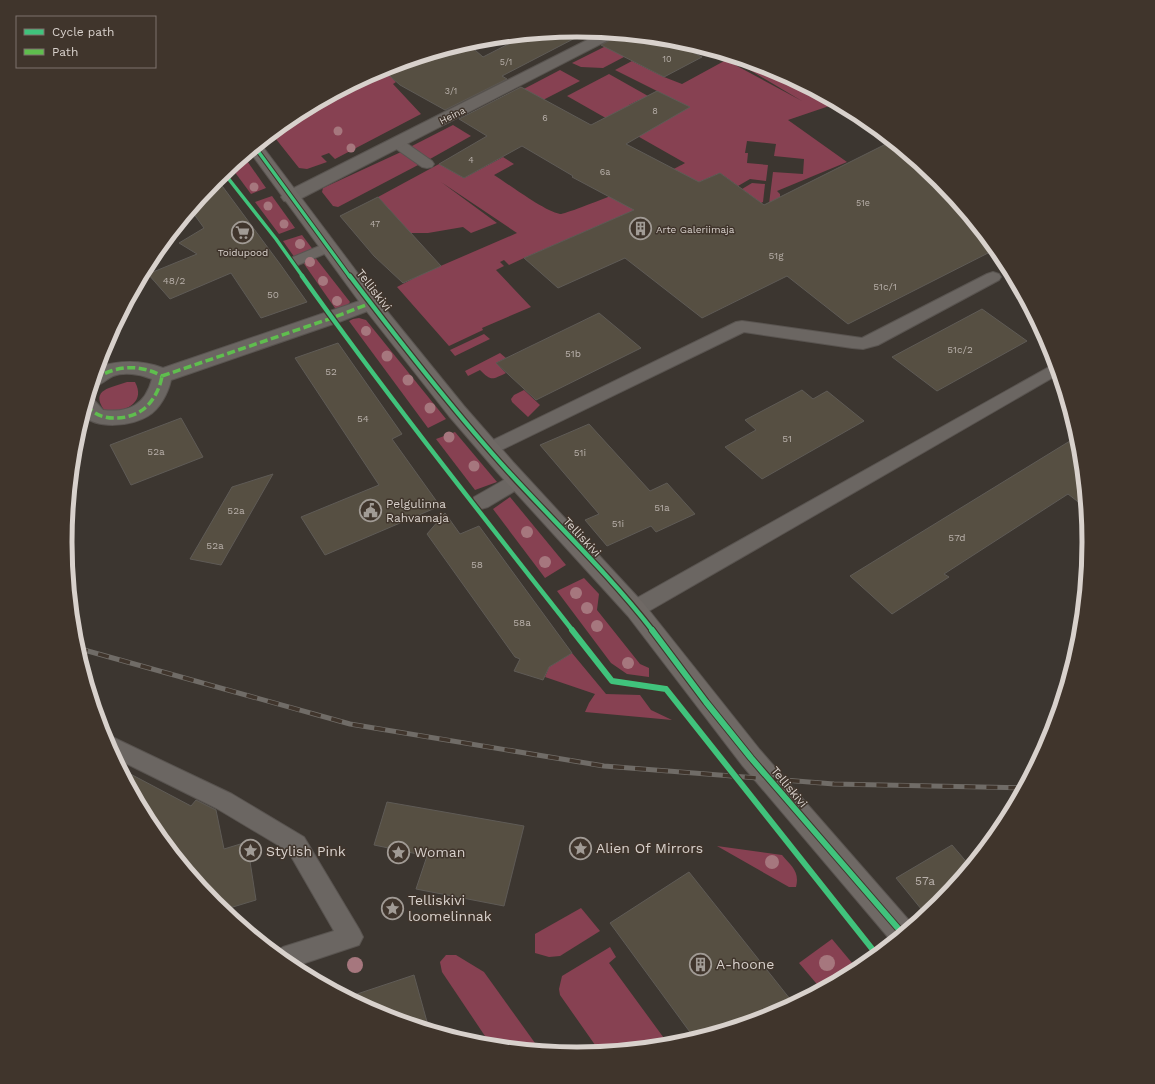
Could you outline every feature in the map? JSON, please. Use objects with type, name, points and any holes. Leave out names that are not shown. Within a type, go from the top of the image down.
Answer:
[{"type":"street","name":"Heina","points":[[290,197],[605,38]]},
{"type":"street","name":"Telliskivi","points":[[258,151],[290,197],[371,303],[488,449],[635,610],[729,731],[788,802],[900,930]]},
{"type":"street","points":[[101,375],[106,372],[119,369],[137,368],[152,371],[162,376],[332,318],[371,303]]},
{"type":"street","points":[[90,410],[96,416],[106,418],[130,415],[144,410],[154,398],[160,386],[162,376]]},
{"type":"lane","points":[[397,143],[427,164]]},
{"type":"lane","points":[[298,260],[329,248]]},
{"type":"lane","points":[[488,449],[742,326],[863,344],[872,341],[993,276]]},
{"type":"lane","points":[[635,610],[1052,371]]},
{"type":"lane","points":[[481,502],[517,481]]},
{"type":"lane","points":[[117,749],[224,801],[296,844],[351,937],[291,957]]},
{"type":"shaded area","points":[[620,39],[651,43],[603,68],[581,67],[572,63]]},
{"type":"shaded area","points":[[726,60],[802,101],[739,64],[771,75],[801,89],[831,105],[788,120],[847,162],[777,191],[780,194],[780,199],[769,204],[773,172],[803,174],[804,159],[774,156],[776,144],[747,141],[745,153],[748,153],[747,163],[768,165],[766,181],[750,179],[738,186],[720,173],[509,265],[504,260],[500,262],[504,266],[496,270],[531,307],[482,328],[483,330],[449,346],[397,287],[422,274],[517,233],[441,182],[497,223],[471,233],[463,227],[428,233],[410,233],[378,197],[439,164],[464,178],[503,157],[514,164],[494,175],[536,203],[553,212],[560,214],[600,200],[685,163],[567,96],[609,74],[648,96],[641,101],[639,100],[629,105],[689,107],[615,70],[632,61],[682,84]]},
{"type":"shaded area","points":[[560,70],[580,81],[510,117],[491,106]]},
{"type":"shaded area","points":[[387,74],[396,82],[393,84],[421,114],[335,159],[329,153],[321,156],[327,162],[307,169],[299,168],[275,138],[325,105],[384,75]]},
{"type":"shaded area","points":[[453,125],[471,136],[430,159],[410,147]]},
{"type":"shaded area","points":[[401,152],[420,164],[338,207],[333,206],[322,192],[323,188]]},
{"type":"shaded area","points":[[247,161],[266,188],[251,194],[234,172]]},
{"type":"shaded area","points":[[752,183],[765,184],[763,202],[761,203],[742,189]]},
{"type":"shaded area","points":[[272,196],[295,228],[279,234],[255,202]]},
{"type":"shaded area","points":[[302,235],[314,251],[295,258],[283,241]]},
{"type":"shaded area","points":[[314,256],[350,302],[347,306],[337,311],[302,261]]},
{"type":"shaded area","points":[[359,318],[366,320],[446,419],[428,428],[349,321]]},
{"type":"shaded area","points":[[484,334],[490,339],[455,356],[450,350]]},
{"type":"shaded area","points":[[500,353],[506,358],[496,363],[506,373],[495,378],[489,378],[480,370],[468,376],[465,371]]},
{"type":"shaded area","points":[[127,382],[135,382],[138,390],[138,396],[135,402],[125,409],[111,411],[104,410],[99,398],[101,393],[104,390]]},
{"type":"shaded area","points":[[524,390],[540,405],[528,417],[512,402],[511,399],[514,395]]},
{"type":"shaded area","points":[[455,432],[497,482],[475,490],[436,439]]},
{"type":"shaded area","points":[[510,497],[566,565],[545,578],[493,509]]},
{"type":"shaded area","points":[[584,578],[599,594],[597,610],[640,664],[649,668],[649,677],[627,674],[611,663],[557,591]]},
{"type":"shaded area","points":[[572,653],[606,694],[640,695],[651,710],[672,720],[585,712],[595,694],[545,677],[549,667]]},
{"type":"shaded area","points":[[717,846],[782,855],[796,873],[796,887],[789,887]]},
{"type":"shaded area","points":[[581,908],[600,931],[560,956],[549,957],[535,953],[535,934]]},
{"type":"shaded area","points":[[832,939],[854,965],[818,986],[799,963]]},
{"type":"shaded area","points":[[610,947],[616,957],[609,963],[665,1039],[643,1043],[596,1046],[560,995],[559,989],[562,976]]},
{"type":"shaded area","points":[[446,955],[456,955],[484,972],[537,1045],[487,1038],[442,972],[440,962]]},
{"type":"building","points":[[577,37],[502,76],[507,79],[445,110],[400,85],[387,74],[447,54],[473,48],[483,57],[515,41]]},
{"type":"building","points":[[613,38],[643,41],[687,49],[702,57],[664,77],[601,45]]},
{"type":"building","points":[[521,87],[591,125],[657,91],[690,107],[626,144],[699,182],[720,173],[764,205],[888,143],[935,185],[957,209],[990,252],[848,324],[787,276],[702,318],[625,258],[558,288],[524,258],[634,210],[572,177],[573,176],[522,146],[464,178],[439,164],[487,136],[459,119]]},
{"type":"building","points":[[221,184],[307,302],[261,318],[231,273],[170,299],[149,275],[150,273],[197,254],[179,243],[204,228],[194,214]]},
{"type":"building","points":[[378,197],[441,266],[403,283],[374,256],[340,216]]},
{"type":"building","points":[[982,309],[1027,341],[937,391],[892,357]]},
{"type":"building","points":[[599,313],[641,348],[536,400],[496,363]]},
{"type":"building","points":[[338,343],[402,434],[392,439],[440,506],[325,555],[301,517],[379,485],[295,358]]},
{"type":"building","points":[[802,390],[813,399],[827,391],[864,421],[762,479],[725,447],[756,430],[745,420]]},
{"type":"building","points":[[181,418],[203,457],[131,485],[110,445]]},
{"type":"building","points":[[589,424],[650,491],[667,483],[695,514],[656,532],[651,526],[607,546],[585,520],[599,514],[540,445]]},
{"type":"building","points":[[1072,440],[1081,504],[1068,494],[944,574],[949,577],[892,614],[850,576]]},
{"type":"building","points":[[273,474],[221,565],[190,559],[232,487]]},
{"type":"building","points":[[445,513],[460,534],[479,526],[572,653],[549,667],[543,680],[514,671],[520,659],[515,657],[427,534]]},
{"type":"building","points":[[129,773],[191,806],[196,800],[216,810],[224,849],[247,842],[256,900],[230,908],[220,899],[198,875],[158,823]]},
{"type":"building","points":[[387,802],[524,826],[504,906],[416,889],[427,856],[374,845]]},
{"type":"building","points":[[952,845],[967,863],[935,899],[922,911],[896,878]]},
{"type":"building","name":"A-hoone","points":[[689,872],[791,1000],[771,1009],[740,1020],[691,1034],[610,923]]},
{"type":"building","points":[[414,975],[428,1024],[384,1009],[354,995]]},
{"type":"railway","points":[[84,650],[350,724],[604,766],[834,784],[1019,788]]},
{"type":"marked path","points":[[162,376],[332,318],[371,303]]},
{"type":"marked path","points":[[101,375],[105,372],[119,368],[134,368],[142,369],[162,376]]},
{"type":"marked path","points":[[90,410],[98,416],[108,418],[136,414],[152,401],[160,385],[162,376]]},
{"type":"cycle path","points":[[258,151],[368,300],[456,411],[505,468],[600,569],[636,610],[751,758],[900,930]]},
{"type":"cycle path","points":[[228,178],[276,239],[332,318],[454,479],[612,681],[666,689],[874,951]]},
{"type":"place","name":"Arte Galeriimaja","points":[[641,229]]},
{"type":"place","name":"Toidupood","points":[[243,232]]},
{"type":"place","name":"Pelgulinna Rahvamaja","points":[[370,511]]},
{"type":"place","name":"Alien Of Mirrors","points":[[580,848]]},
{"type":"place","name":"Stylish Pink","points":[[250,851]]},
{"type":"place","name":"Woman","points":[[398,852]]},
{"type":"place","name":"Telliskivi loomelinnak","points":[[392,908]]},
{"type":"place","name":"A-hoone","points":[[701,964]]}]
